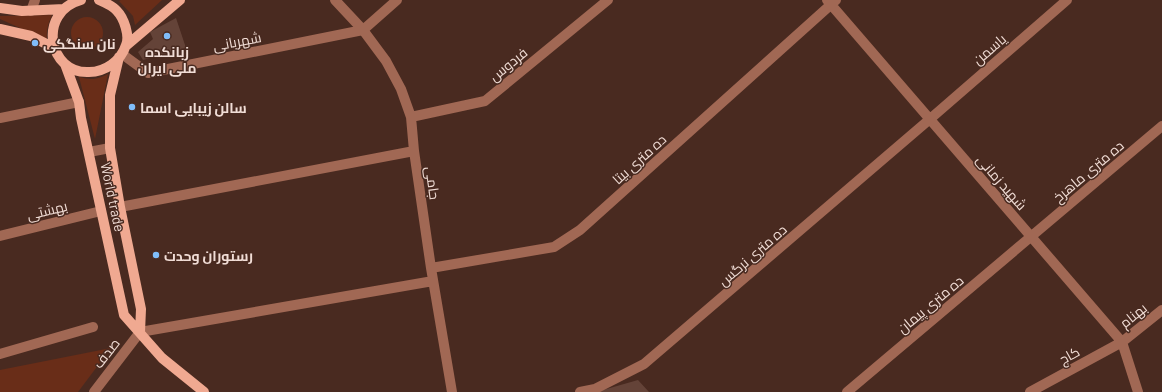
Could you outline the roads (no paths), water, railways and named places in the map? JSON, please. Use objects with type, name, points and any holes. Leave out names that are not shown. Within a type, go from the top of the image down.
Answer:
[{"type":"main road","points":[[54,48],[52,37],[53,27],[57,17],[64,9],[74,2],[81,0]]},
{"type":"main road","points":[[99,0],[108,4],[117,11],[123,20],[126,31],[123,52]]},
{"type":"main road","points":[[65,64],[76,70],[88,73],[100,71],[110,66],[123,52],[180,0]]},
{"type":"main road","points":[[0,8],[22,11],[64,9]]},
{"type":"main road","points":[[0,29],[31,36],[54,48]]},
{"type":"main road","name":"World trade","points":[[54,48],[65,64],[79,102],[81,118],[124,314],[162,358],[204,392]]},
{"type":"main road","name":"World trade","points":[[123,52],[110,95],[110,148],[120,207],[141,309],[140,332]]},
{"type":"street","points":[[31,11],[35,0]]},
{"type":"street","name":"جامی","points":[[335,0],[363,30],[386,60],[401,89],[410,117],[431,268],[452,392]]},
{"type":"street","points":[[363,30],[398,0]]},
{"type":"street","name":"فردوس","points":[[410,117],[485,101],[608,0]]},
{"type":"street","name":"یاسمن","points":[[930,119],[1067,0]]},
{"type":"street","name":"شهید زمانی","points":[[832,2],[930,119],[1122,342],[1138,392]]},
{"type":"street","name":"ده متری بیتا","points":[[431,268],[554,247],[580,230],[832,2]]},
{"type":"street","name":"شهربانی","points":[[123,52],[148,73],[363,30]]},
{"type":"street","points":[[0,118],[79,102]]},
{"type":"street","name":"ده متری نرگس","points":[[580,392],[595,389],[644,364],[930,119]]},
{"type":"street","name":"ده متری ماهرخ","points":[[1032,237],[1162,126]]},
{"type":"street","points":[[89,152],[110,148]]},
{"type":"street","points":[[120,207],[414,151]]},
{"type":"street","name":"بهشتی","points":[[0,236],[101,211]]},
{"type":"street","name":"ده متری پیمان","points":[[847,392],[1032,237]]},
{"type":"street","points":[[140,332],[433,281]]},
{"type":"street","name":"بهنام","points":[[1122,342],[1162,310]]},
{"type":"street","points":[[0,354],[93,327]]},
{"type":"street","name":"صدف","points":[[94,392],[140,332]]},
{"type":"street","name":"کاج","points":[[1030,392],[1122,342]]},
{"type":"place","name":"زبانکده ملی ایران","points":[[167,36]]},
{"type":"place","name":"نان سنگکى","points":[[35,43]]},
{"type":"place","name":"سالن زیبایی اسما","points":[[132,107]]},
{"type":"place","name":"رستوران وحدت","points":[[156,255]]}]
